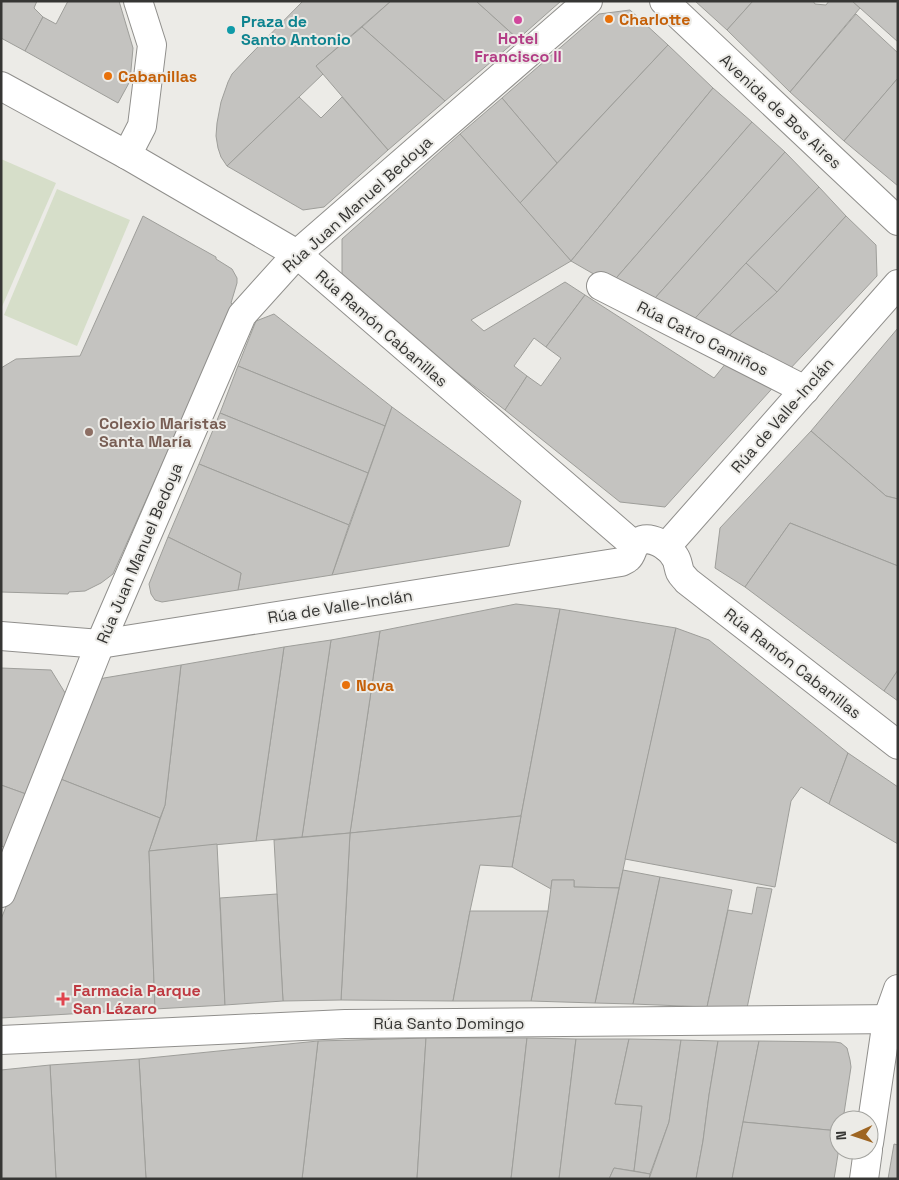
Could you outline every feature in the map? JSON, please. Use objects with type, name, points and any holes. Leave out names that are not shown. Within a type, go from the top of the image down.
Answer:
[{"type":"street","points":[[127,155],[142,126],[152,46],[138,1]]},
{"type":"street","name":"Rúa Juan Manuel Bedoya","points":[[1,893],[100,644],[242,315],[297,254],[588,1]]},
{"type":"street","name":"Avenida de Bos Aires","points":[[664,1],[898,221]]},
{"type":"street","name":"Rúa Ramón Cabanillas","points":[[1,86],[127,155],[297,254],[634,545]]},
{"type":"street","name":"Rúa de Valle-Inclán","points":[[666,547],[898,284]]},
{"type":"street","name":"Rúa Catro Camiños","points":[[601,286],[804,390]]},
{"type":"street","points":[[634,545],[640,540],[654,540],[666,547]]},
{"type":"street","name":"Rúa de Valle-Inclán","points":[[1,636],[100,644],[621,562],[628,558],[634,545]]},
{"type":"street","name":"Rúa Ramón Cabanillas","points":[[666,547],[675,557],[681,574],[687,582],[898,745]]},
{"type":"street","points":[[876,1110],[898,990]]},
{"type":"street","name":"Rúa Santo Domingo","points":[[1,1040],[345,1024],[893,1020]]},
{"type":"street","points":[[864,1179],[867,1160]]},
{"type":"green space","points":[[1,159],[56,183],[1,309]]},
{"type":"green space","points":[[57,189],[130,220],[77,346],[4,315]]},
{"type":"building","points":[[1,1],[37,1],[34,8],[43,17],[25,51],[1,38]]},
{"type":"building","points":[[68,1],[119,1],[133,48],[130,81],[118,103],[25,51],[43,17],[56,24]]},
{"type":"building","points":[[303,1],[391,1],[316,66],[323,74],[227,166],[221,157],[216,136],[221,102],[228,82],[232,74]]},
{"type":"building","points":[[391,1],[476,1],[518,39],[445,101],[362,27]]},
{"type":"building","name":"Hotel Francisco II","points":[[476,1],[561,1],[518,39]]},
{"type":"building","points":[[695,1],[753,1],[727,30]]},
{"type":"building","points":[[753,1],[813,1],[815,4],[826,5],[829,1],[852,1],[860,8],[790,92],[727,30]]},
{"type":"building","points":[[852,1],[898,1],[898,42],[860,8]]},
{"type":"building","points":[[630,10],[668,45],[557,163],[502,98],[599,14]]},
{"type":"building","points":[[856,14],[898,53],[898,78],[844,141],[790,92]]},
{"type":"building","points":[[362,27],[445,101],[388,150],[316,66]]},
{"type":"building","points":[[668,45],[713,88],[571,261],[520,203]]},
{"type":"building","points":[[898,78],[898,186],[844,141]]},
{"type":"building","points":[[713,88],[752,122],[611,284],[571,261]]},
{"type":"building","points":[[299,97],[321,118],[342,97],[388,150],[324,207],[303,210],[227,166]]},
{"type":"building","points":[[502,98],[557,163],[520,203],[460,134]]},
{"type":"building","points":[[752,122],[785,152],[648,306],[611,284]]},
{"type":"building","points":[[460,134],[571,261],[471,320],[484,331],[565,282],[585,295],[546,347],[534,338],[514,366],[527,376],[505,410],[342,284],[342,239]]},
{"type":"building","points":[[785,152],[819,187],[687,327],[648,306]]},
{"type":"building","points":[[819,187],[846,216],[777,292],[746,263]]},
{"type":"building","name":"Colexio Maristas Santa María","points":[[143,216],[216,257],[216,259],[232,269],[237,278],[231,303],[233,305],[113,574],[85,591],[69,592],[68,594],[1,592],[1,368],[16,359],[80,356]]},
{"type":"building","points":[[846,216],[876,245],[877,276],[788,371],[723,341],[777,292]]},
{"type":"building","points":[[746,263],[777,292],[723,341],[687,327]]},
{"type":"building","points":[[585,295],[714,378],[739,347],[788,371],[665,507],[620,502],[505,410],[527,376],[541,386],[561,358],[546,347]]},
{"type":"building","points":[[274,314],[392,407],[385,426],[238,366],[256,321]]},
{"type":"building","points":[[898,328],[898,499],[886,496],[811,431]]},
{"type":"building","points":[[238,366],[385,426],[368,473],[220,413]]},
{"type":"building","points":[[392,407],[521,501],[509,546],[332,575]]},
{"type":"building","points":[[220,413],[368,473],[349,525],[199,464]]},
{"type":"building","points":[[811,431],[886,496],[898,499],[898,566],[790,523],[745,587],[715,568],[720,528]]},
{"type":"building","points":[[199,464],[349,525],[332,575],[238,590],[241,573],[168,537]]},
{"type":"building","points":[[790,523],[898,566],[898,670],[884,691],[745,587]]},
{"type":"building","points":[[168,537],[241,573],[238,590],[162,602],[155,600],[151,594],[149,584]]},
{"type":"building","points":[[516,604],[560,609],[521,816],[350,833],[380,631]]},
{"type":"building","points":[[560,609],[676,628],[619,888],[574,887],[574,880],[552,880],[551,889],[512,867]]},
{"type":"building","points":[[676,628],[709,640],[848,753],[829,804],[801,787],[791,801],[775,887],[625,859]]},
{"type":"building","points":[[380,631],[350,833],[302,837],[331,640]]},
{"type":"building","points":[[331,640],[302,837],[256,841],[284,647]]},
{"type":"building","points":[[284,647],[256,841],[149,851],[165,805],[181,665]]},
{"type":"building","points":[[181,665],[165,805],[160,818],[58,778],[99,680]]},
{"type":"building","points":[[1,668],[51,670],[67,696],[26,794],[1,785]]},
{"type":"building","points":[[898,670],[898,701],[884,691]]},
{"type":"building","points":[[848,753],[898,787],[898,844],[829,804]]},
{"type":"building","points":[[58,778],[160,818],[149,851],[155,1009],[1,1018],[1,919]]},
{"type":"building","points":[[1,785],[26,794],[5,847],[1,846]]},
{"type":"building","points":[[521,816],[512,867],[480,865],[453,1001],[341,1000],[350,833]]},
{"type":"building","points":[[350,833],[341,1000],[283,1001],[274,840]]},
{"type":"building","points":[[217,844],[225,1005],[155,1009],[149,851]]},
{"type":"building","points":[[623,870],[660,877],[633,1004],[595,1003]]},
{"type":"building","points":[[660,877],[732,890],[707,1007],[633,1004]]},
{"type":"building","points":[[552,880],[574,880],[574,887],[619,888],[595,1003],[531,1001]]},
{"type":"building","points":[[757,887],[772,889],[747,1008],[707,1007],[728,910],[752,914]]},
{"type":"building","points":[[277,894],[283,1001],[225,1005],[220,898]]},
{"type":"building","points":[[470,911],[548,911],[531,1001],[453,1001]]},
{"type":"building","points":[[426,1038],[417,1179],[302,1179],[318,1041]]},
{"type":"building","points":[[426,1038],[527,1038],[511,1179],[417,1179]]},
{"type":"building","points":[[527,1038],[576,1039],[559,1179],[511,1179]]},
{"type":"building","points":[[576,1039],[629,1039],[615,1104],[642,1106],[634,1171],[614,1168],[609,1179],[559,1179]]},
{"type":"building","points":[[629,1039],[681,1040],[669,1122],[650,1174],[634,1171],[642,1106],[615,1104]]},
{"type":"building","points":[[681,1040],[718,1041],[696,1179],[649,1179],[669,1122]]},
{"type":"building","points":[[318,1041],[302,1179],[146,1179],[139,1059]]},
{"type":"building","points":[[718,1041],[759,1041],[732,1179],[696,1179],[703,1141]]},
{"type":"building","points":[[759,1041],[835,1042],[841,1043],[847,1048],[851,1067],[845,1110],[829,1110],[829,1130],[743,1122]]},
{"type":"building","points":[[139,1059],[146,1179],[56,1179],[50,1065]]},
{"type":"building","points":[[50,1065],[56,1179],[1,1179],[1,1070]]},
{"type":"building","points":[[743,1122],[829,1130],[829,1160],[837,1160],[834,1179],[732,1179]]},
{"type":"building","points":[[894,1144],[898,1145],[898,1179],[888,1179]]},
{"type":"building","points":[[614,1168],[650,1174],[649,1179],[609,1179]]},
{"type":"place","name":"Charlotte","points":[[609,19]]},
{"type":"place","name":"Hotel Francisco II","points":[[518,20]]},
{"type":"place","name":"Praza de Santo Antonio","points":[[231,30]]},
{"type":"place","name":"Cabanillas","points":[[108,76]]},
{"type":"place","name":"Colexio Maristas Santa María","points":[[89,432]]},
{"type":"place","name":"Nova","points":[[346,685]]},
{"type":"place","name":"Farmacia Parque San Lázaro","points":[[63,999]]}]
